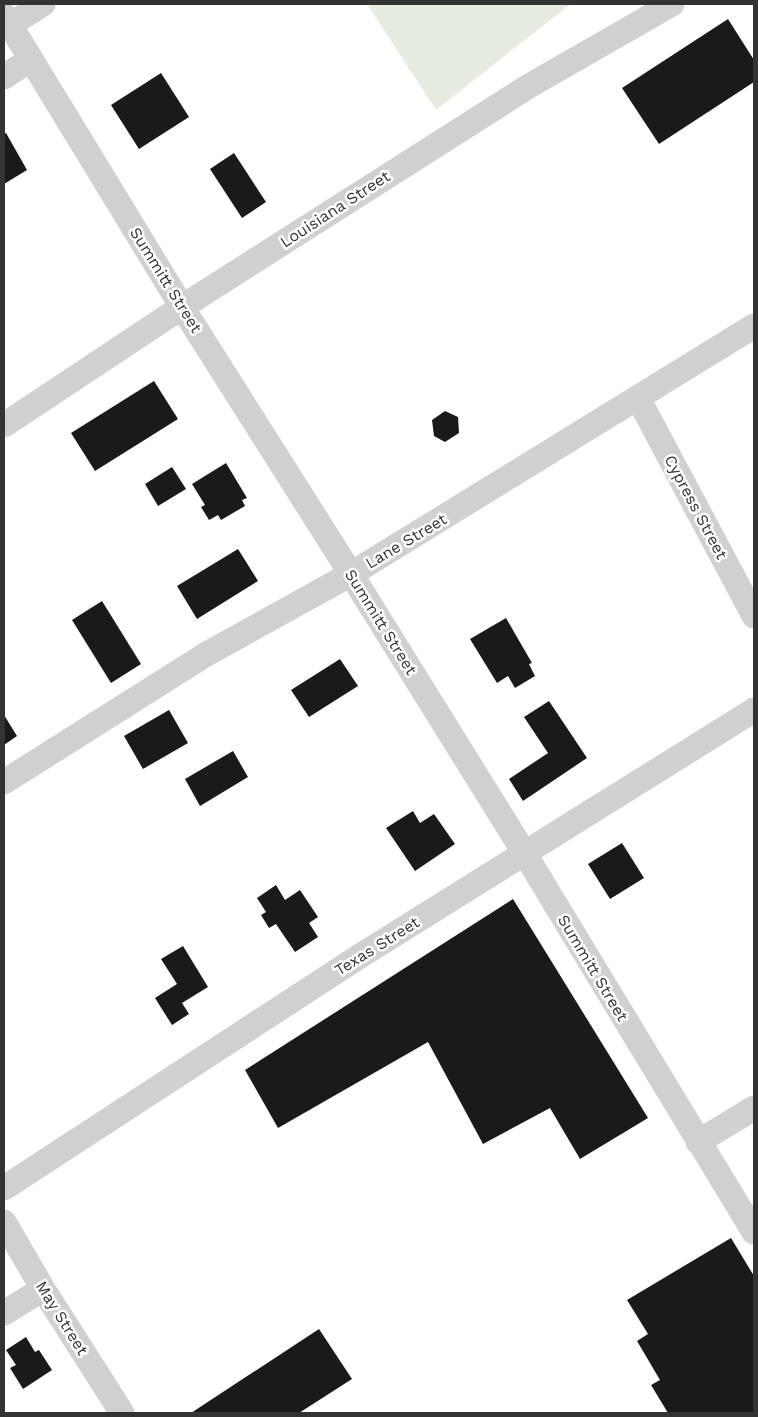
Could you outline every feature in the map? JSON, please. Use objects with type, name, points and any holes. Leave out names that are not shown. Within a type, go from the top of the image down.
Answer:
[{"type":"street","points":[[7,20],[43,4]]},
{"type":"street","name":"Louisiana Street","points":[[4,425],[182,307],[529,86],[672,4]]},
{"type":"street","name":"Summitt Street","points":[[7,20],[182,307],[352,574],[754,1232]]},
{"type":"street","points":[[4,77],[31,59]]},
{"type":"street","name":"Lane Street","points":[[4,782],[205,654],[352,574],[754,326]]},
{"type":"street","name":"Cypress Street","points":[[638,398],[754,616]]},
{"type":"street","name":"Texas Street","points":[[4,1188],[360,956],[754,710]]},
{"type":"street","points":[[698,1142],[754,1108]]},
{"type":"street","name":"May Street","points":[[4,1222],[43,1289],[122,1413]]},
{"type":"street","points":[[4,1313],[43,1289]]},
{"type":"shaded area","points":[[367,4],[569,4],[436,110]]},
{"type":"building","points":[[728,19],[754,60],[754,82],[659,144],[622,88]]},
{"type":"building","points":[[161,73],[189,117],[139,149],[111,105]]},
{"type":"building","points":[[6,133],[27,170],[4,184],[4,134]]},
{"type":"building","points":[[234,153],[266,202],[242,218],[210,169]]},
{"type":"building","points":[[154,381],[178,419],[95,471],[71,433]]},
{"type":"building","points":[[445,411],[458,417],[459,433],[445,442],[434,436],[432,420]]},
{"type":"building","points":[[226,463],[247,498],[242,500],[245,506],[221,520],[218,515],[209,520],[201,507],[205,505],[192,484]]},
{"type":"building","points":[[172,467],[186,489],[158,506],[145,484]]},
{"type":"building","points":[[238,549],[258,581],[197,619],[177,586]]},
{"type":"building","points":[[102,601],[141,664],[111,683],[72,620]]},
{"type":"building","points":[[506,618],[532,663],[529,664],[535,676],[515,688],[508,676],[497,683],[470,639]]},
{"type":"building","points":[[340,659],[358,686],[309,717],[291,690]]},
{"type":"building","points":[[549,701],[587,758],[523,801],[509,779],[548,753],[524,717]]},
{"type":"building","points":[[169,710],[188,743],[143,769],[124,736]]},
{"type":"building","points":[[4,715],[17,736],[4,745]]},
{"type":"building","points":[[233,751],[248,777],[200,806],[185,779]]},
{"type":"building","points":[[413,811],[420,823],[434,814],[455,844],[415,871],[386,828]]},
{"type":"building","points":[[622,843],[644,878],[610,899],[588,864]]},
{"type":"building","points":[[276,885],[285,900],[300,890],[318,917],[309,923],[318,937],[295,952],[276,924],[269,928],[261,915],[266,912],[257,898]]},
{"type":"building","points":[[513,899],[648,1118],[580,1159],[550,1108],[483,1144],[428,1042],[278,1128],[245,1070]]},
{"type":"building","points":[[183,946],[208,987],[182,1003],[189,1014],[172,1025],[155,998],[177,984],[161,959]]},
{"type":"building","points":[[731,1238],[754,1276],[754,1413],[668,1413],[651,1385],[660,1380],[637,1341],[648,1334],[627,1300]]},
{"type":"building","points":[[319,1329],[352,1379],[299,1413],[191,1413]]},
{"type":"building","points":[[26,1337],[35,1352],[39,1350],[52,1370],[23,1389],[10,1368],[16,1365],[6,1350]]}]
